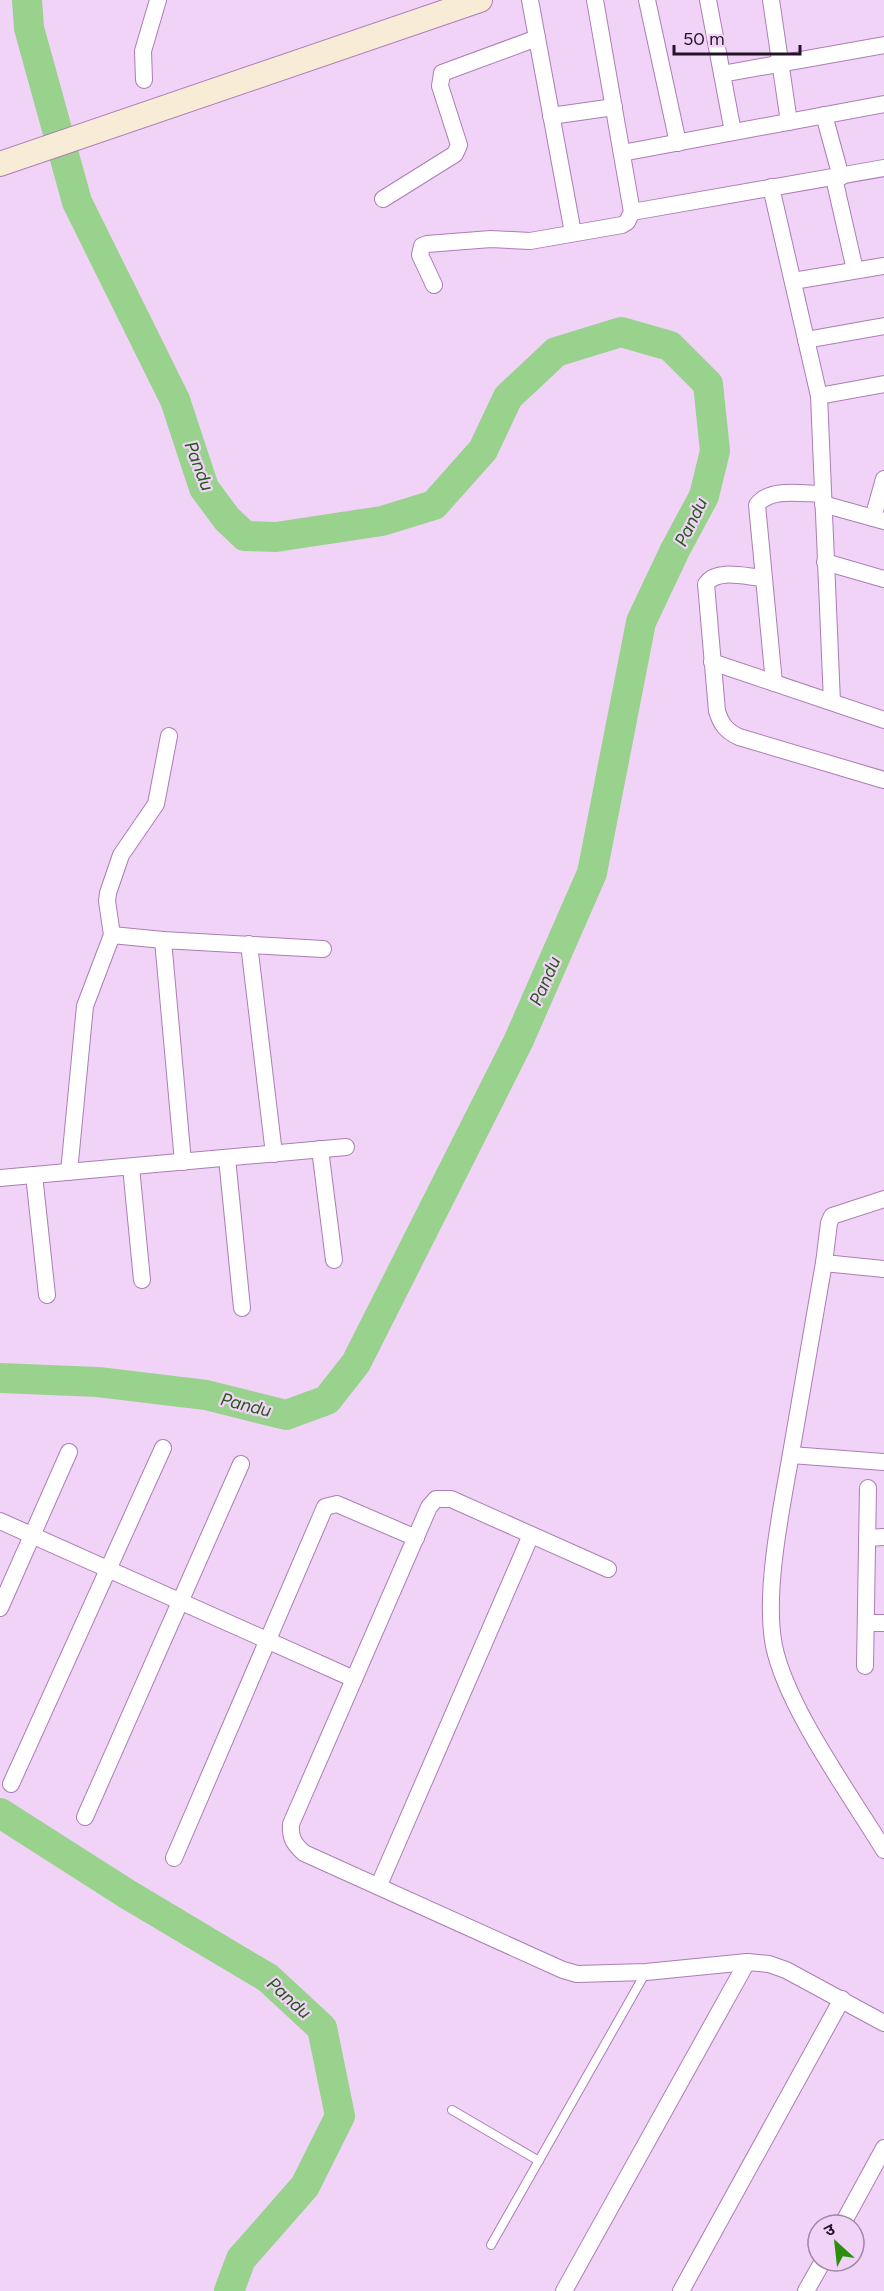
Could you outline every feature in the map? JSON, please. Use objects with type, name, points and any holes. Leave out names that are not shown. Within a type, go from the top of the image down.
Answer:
[{"type":"street","points":[[144,80],[143,51],[158,0]]},
{"type":"street","points":[[0,164],[480,0]]},
{"type":"street","points":[[530,0],[573,233]]},
{"type":"street","points":[[434,285],[420,255],[422,246],[427,244],[492,238],[521,242],[622,225],[627,222],[632,212],[595,0]]},
{"type":"street","points":[[646,0],[678,143]]},
{"type":"street","points":[[708,0],[733,132]]},
{"type":"street","points":[[771,0],[789,122]]},
{"type":"street","points":[[383,199],[455,154],[459,145],[440,86],[442,74],[537,39]]},
{"type":"street","points":[[722,74],[884,45]]},
{"type":"street","points":[[622,153],[884,104]]},
{"type":"street","points":[[551,116],[614,107]]},
{"type":"street","points":[[824,115],[855,270]]},
{"type":"street","points":[[632,212],[771,187],[838,178],[884,168]]},
{"type":"street","points":[[771,187],[819,396],[832,702]]},
{"type":"street","points":[[793,280],[884,266]]},
{"type":"street","points":[[806,340],[884,326]]},
{"type":"street","points":[[819,396],[884,384]]},
{"type":"street","points":[[774,683],[756,515],[757,505],[763,497],[773,494],[823,499],[878,519],[884,479]]},
{"type":"street","points":[[825,562],[884,579]]},
{"type":"street","points":[[763,578],[718,575],[710,578],[706,584],[717,711],[727,731],[739,737],[884,780]]},
{"type":"street","points":[[712,662],[883,717]]},
{"type":"street","points":[[69,1172],[85,1006],[112,934],[108,893],[121,855],[156,804],[169,736]]},
{"type":"street","points":[[112,934],[163,940],[323,949]]},
{"type":"street","points":[[163,940],[183,1162]]},
{"type":"street","points":[[249,944],[274,1154]]},
{"type":"street","points":[[0,1179],[346,1147]]},
{"type":"street","points":[[320,1149],[334,1260]]},
{"type":"street","points":[[227,1158],[242,1308]]},
{"type":"street","points":[[131,1167],[142,1280]]},
{"type":"street","points":[[34,1175],[47,1295]]},
{"type":"street","points":[[884,1199],[832,1216],[829,1223],[773,1566],[774,1645],[794,1697],[813,1734],[884,1850]]},
{"type":"street","points":[[824,1263],[884,1269]]},
{"type":"street","points":[[11,1784],[163,1448]]},
{"type":"street","points":[[0,1608],[69,1452]]},
{"type":"street","points":[[791,1455],[884,1462]]},
{"type":"street","points":[[85,1818],[241,1464]]},
{"type":"street","points":[[865,1666],[866,1623],[875,1537],[868,1488]]},
{"type":"street","points":[[608,1569],[444,1497],[436,1498],[429,1507],[291,1824],[291,1835],[296,1846],[304,1852],[563,1970],[577,1974],[646,1972],[747,1962],[769,1964],[786,1970],[884,2023]]},
{"type":"street","points":[[174,1858],[325,1507],[337,1504],[416,1538]]},
{"type":"street","points":[[0,1521],[354,1679]]},
{"type":"street","points":[[379,1885],[531,1535]]},
{"type":"street","points":[[866,1623],[884,1623]]},
{"type":"street","points":[[564,2291],[747,1962]]},
{"type":"street","points":[[681,2291],[842,1999]]},
{"type":"street","points":[[849,2213],[884,2148]]},
{"type":"street","points":[[806,2291],[816,2273]]},
{"type":"lane","points":[[491,2245],[646,1972]]},
{"type":"lane","points":[[452,2110],[538,2161]]},
{"type":"waterway","name":"Pandu","points":[[0,1378],[98,1382],[206,1395],[286,1415],[327,1400],[356,1363],[518,1042],[592,873],[641,622],[704,496],[715,451],[708,384],[670,346],[621,332],[556,352],[508,397],[483,450],[434,505],[382,521],[276,537],[245,536],[227,519],[204,488],[175,400],[77,202],[29,28],[27,0]]},
{"type":"waterway","name":"Pandu","points":[[0,1813],[127,1894],[268,1978],[322,2028],[340,2116],[305,2186],[241,2259],[229,2291]]}]
